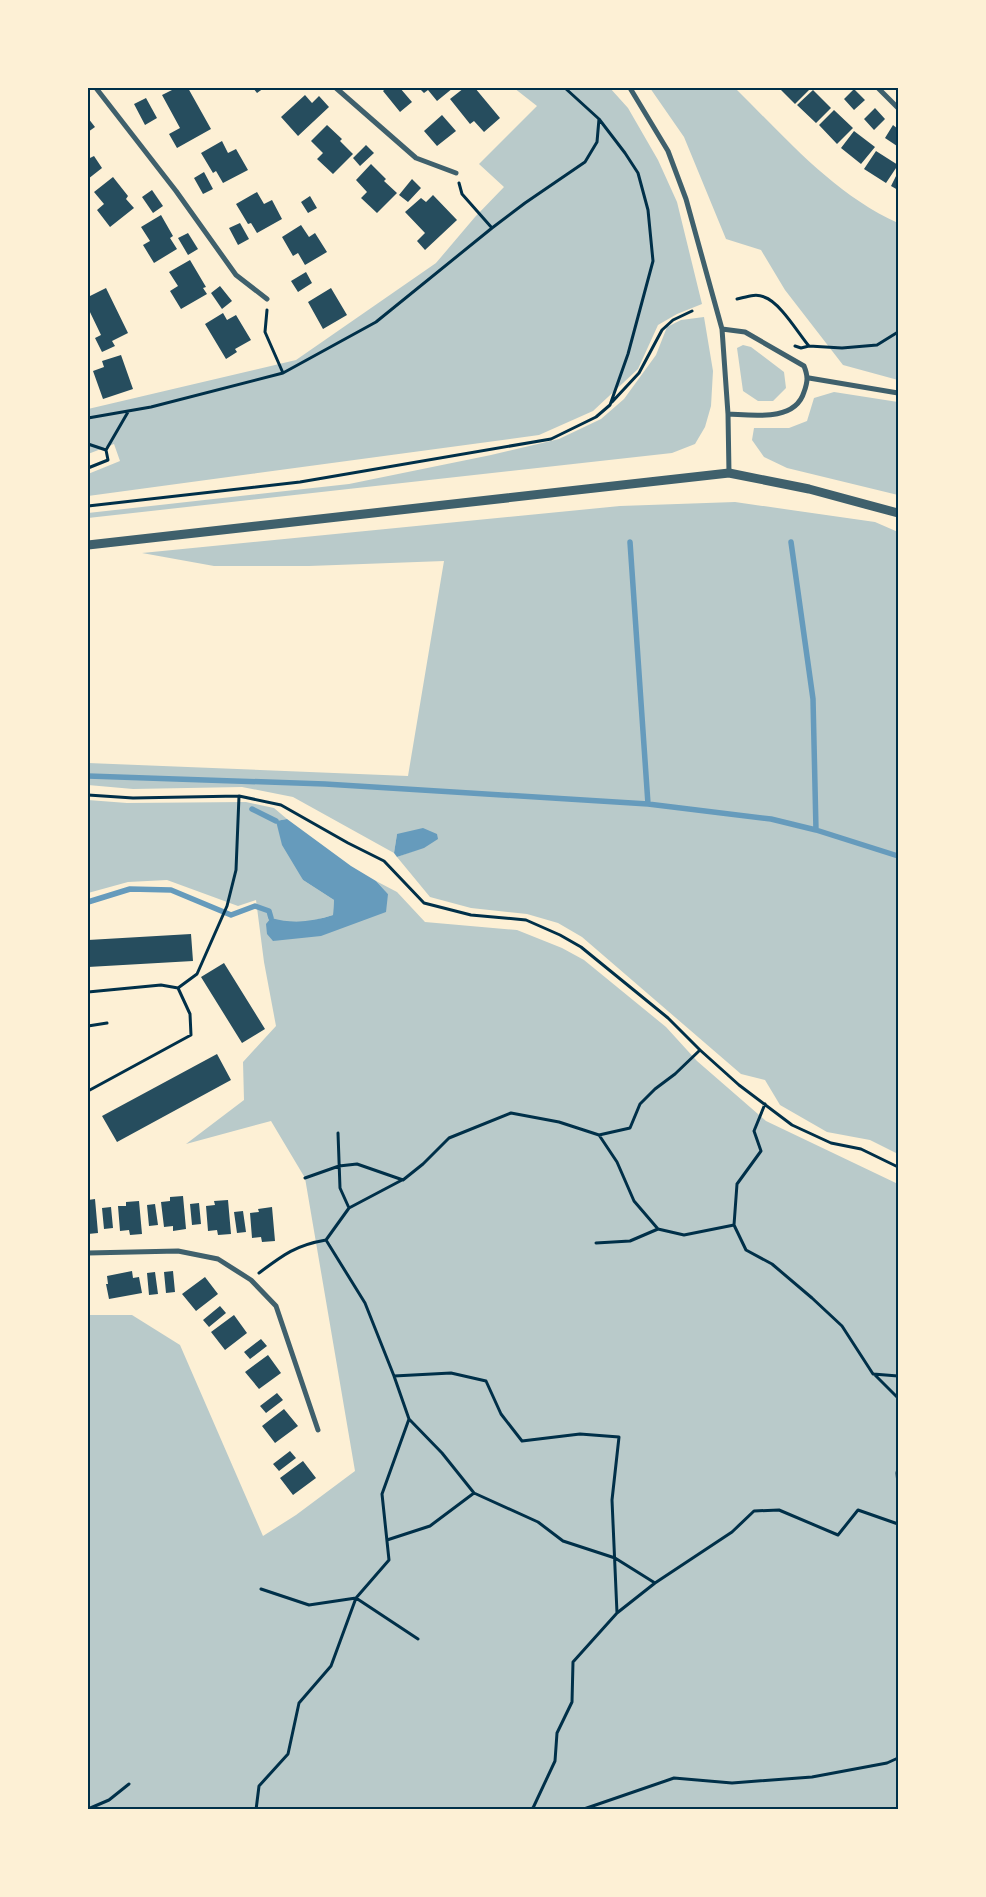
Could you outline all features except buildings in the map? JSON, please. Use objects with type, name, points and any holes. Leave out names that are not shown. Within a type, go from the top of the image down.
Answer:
[{"type":"street","points":[[96,88],[176,191],[236,274],[267,300]]},
{"type":"street","points":[[336,88],[416,158],[456,173]]},
{"type":"street","points":[[630,88],[668,151],[686,199],[722,329],[728,414],[729,473]]},
{"type":"street","points":[[878,88],[898,108]]},
{"type":"street","points":[[722,329],[745,332],[804,366],[809,378],[803,397],[791,410],[765,416],[728,414]]},
{"type":"street","points":[[809,378],[898,393]]},
{"type":"street","points":[[88,545],[729,473],[809,488],[898,513]]},
{"type":"street","points":[[88,1253],[178,1251],[218,1259],[251,1280],[276,1306],[318,1430]]},
{"type":"path","points":[[565,88],[599,119],[625,153],[638,173],[648,210],[653,261],[628,354],[610,404]]},
{"type":"path","points":[[88,418],[128,412],[283,373],[376,322],[492,228],[585,162],[597,142],[599,119]]},
{"type":"path","points":[[456,173],[462,194],[492,228]]},
{"type":"path","points":[[738,298],[754,295],[765,297],[776,304],[809,346]]},
{"type":"path","points":[[267,300],[266,332],[283,373]]},
{"type":"path","points":[[88,506],[300,482],[551,439],[596,417],[639,373],[662,330],[673,320],[692,311]]},
{"type":"path","points":[[791,344],[801,348],[809,346],[842,348],[877,345],[898,332]]},
{"type":"path","points":[[88,468],[108,460],[106,450],[128,412]]},
{"type":"path","points":[[88,444],[106,450]]},
{"type":"path","points":[[88,795],[133,798],[239,796],[281,805],[384,861],[424,903],[471,915],[526,920],[560,935],[580,947],[668,1018],[739,1085],[792,1125],[831,1142],[861,1149],[898,1167]]},
{"type":"path","points":[[88,992],[161,985],[178,988],[197,974],[227,906],[236,870],[239,796]]},
{"type":"path","points":[[88,1091],[191,1035],[190,1014],[178,988]]},
{"type":"path","points":[[88,1026],[107,1023]]},
{"type":"path","points":[[251,1280],[283,1255],[306,1244],[326,1240],[349,1208],[403,1180],[423,1164],[449,1138],[511,1113],[559,1122],[599,1135],[630,1128],[640,1104],[700,1050]]},
{"type":"path","points":[[765,1104],[754,1131],[761,1151],[737,1184],[734,1225],[746,1250],[772,1264],[842,1326],[873,1374],[898,1398]]},
{"type":"path","points":[[338,1133],[340,1188],[349,1208]]},
{"type":"path","points":[[599,1135],[617,1162],[634,1201],[658,1229]]},
{"type":"path","points":[[305,1178],[339,1166],[357,1164],[403,1180]]},
{"type":"path","points":[[596,1242],[630,1241],[658,1229],[684,1235],[734,1225]]},
{"type":"path","points":[[326,1240],[365,1303],[409,1419],[442,1453],[474,1493],[538,1522],[562,1541],[615,1558],[655,1583]]},
{"type":"path","points":[[394,1376],[451,1373],[486,1381],[501,1414],[522,1441],[580,1434],[619,1437],[612,1500],[618,1613]]},
{"type":"path","points":[[873,1374],[898,1376]]},
{"type":"path","points":[[256,1810],[259,1786],[288,1754],[299,1703],[331,1666],[356,1598],[389,1560],[382,1494],[409,1419]]},
{"type":"path","points":[[898,1468],[898,1484]]},
{"type":"path","points":[[387,1540],[430,1526],[474,1493]]},
{"type":"path","points":[[528,1810],[533,1809],[555,1761],[557,1732],[572,1702],[573,1662],[618,1613],[655,1583],[732,1532],[754,1511],[779,1510],[838,1535],[858,1510],[898,1524]]},
{"type":"path","points":[[261,1589],[309,1605],[356,1598],[418,1639]]},
{"type":"path","points":[[581,1810],[674,1778],[732,1783],[812,1777],[887,1763],[898,1758]]},
{"type":"path","points":[[88,1809],[109,1800],[129,1784]]},
{"type":"shaded area","points":[[514,88],[610,88],[628,108],[658,160],[677,202],[702,304],[677,314],[658,325],[638,369],[593,411],[539,435],[88,496],[88,474],[120,461],[114,444],[88,454],[88,409],[296,360],[436,263],[475,217],[504,187],[479,164],[537,106]]},
{"type":"shaded area","points":[[650,88],[735,88],[791,145],[831,180],[852,197],[898,223],[898,380],[843,365],[785,290],[761,250],[726,239],[684,137]]},
{"type":"shaded area","points":[[704,317],[713,371],[711,406],[705,427],[695,444],[672,453],[88,518],[88,513],[349,484],[559,439],[601,419],[624,399],[656,355],[667,327],[681,320]]},
{"type":"shaded area","points":[[743,345],[751,347],[784,372],[786,388],[773,401],[758,401],[743,391],[737,348]]},
{"type":"shaded area","points":[[834,392],[898,402],[898,495],[787,468],[764,457],[752,440],[754,428],[789,428],[807,421],[814,398]]},
{"type":"shaded area","points":[[735,502],[875,522],[898,532],[898,1154],[870,1140],[827,1132],[780,1105],[765,1080],[741,1074],[582,937],[558,923],[527,914],[471,908],[430,897],[397,857],[424,847],[397,834],[394,853],[293,797],[242,787],[133,789],[88,785],[88,763],[408,776],[444,561],[309,566],[214,566],[142,553],[620,506]]},
{"type":"shaded area","points":[[88,800],[127,803],[246,802],[274,808],[287,819],[276,821],[303,880],[334,900],[333,915],[312,921],[286,922],[273,941],[388,894],[376,881],[397,892],[425,922],[517,930],[562,948],[584,960],[666,1027],[697,1061],[766,1121],[898,1184],[898,1809],[88,1809],[88,1315],[132,1315],[180,1345],[263,1536],[296,1515],[355,1471],[305,1178],[271,1121],[186,1144],[244,1100],[243,1062],[276,1026],[264,962],[256,900],[238,906],[167,880],[128,882],[88,893]]},
{"type":"water","points":[[287,819],[351,866],[376,881],[388,894],[386,912],[321,936],[273,941],[267,934],[266,924],[271,918],[302,921],[333,915],[334,900],[303,880],[282,845],[276,821]]},
{"type":"water","points":[[423,828],[437,834],[438,839],[424,848],[397,857],[394,853],[397,834]]},
{"type":"waterway","points":[[630,542],[648,804]]},
{"type":"waterway","points":[[791,542],[813,699],[816,830]]},
{"type":"waterway","points":[[88,776],[325,784],[648,804],[771,819],[816,830],[898,856]]},
{"type":"waterway","points":[[252,809],[276,821]]},
{"type":"waterway","points":[[88,902],[130,889],[171,890],[231,915],[255,906],[269,911],[271,918]]}]
